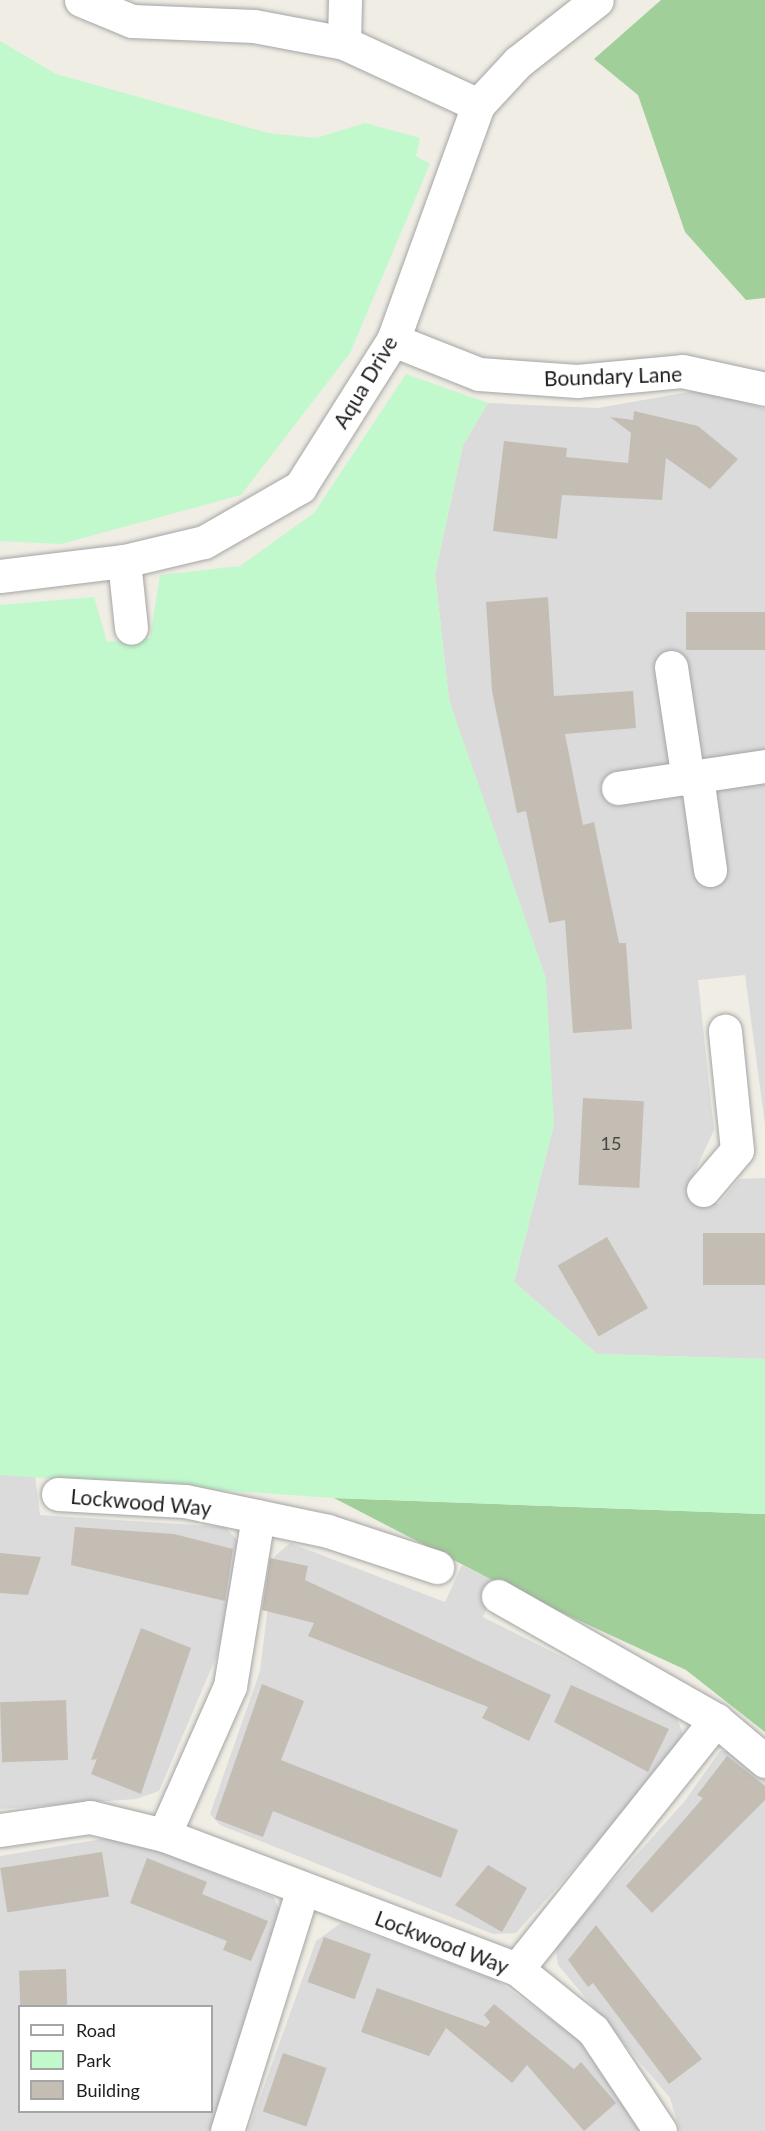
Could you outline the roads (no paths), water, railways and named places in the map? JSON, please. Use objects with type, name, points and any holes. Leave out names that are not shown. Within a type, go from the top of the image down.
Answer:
[{"type":"street","points":[[81,0],[132,21],[254,26],[344,43],[478,105]]},
{"type":"street","points":[[344,43],[345,0]]},
{"type":"street","name":"Aqua Drive","points":[[0,576],[124,561],[204,542],[300,487],[393,340],[478,105],[518,62],[596,4]]},
{"type":"street","name":"Boundary Lane","points":[[393,340],[479,374],[577,381],[682,371],[765,389]]},
{"type":"street","points":[[124,561],[131,628]]},
{"type":"street","points":[[671,667],[710,870]]},
{"type":"street","points":[[618,788],[765,766]]},
{"type":"street","points":[[703,1190],[751,1153],[725,1031]]},
{"type":"street","name":"Lockwood Way","points":[[58,1494],[185,1501],[328,1531],[437,1567]]},
{"type":"street","points":[[164,1835],[230,1686],[258,1516]]},
{"type":"street","points":[[498,1596],[716,1720],[765,1761]]},
{"type":"street","points":[[517,1969],[716,1720]]},
{"type":"street","name":"Lockwood Way","points":[[0,1830],[90,1817],[164,1835],[517,1969],[593,2030],[660,2131]]},
{"type":"street","points":[[227,2131],[303,1889]]}]
